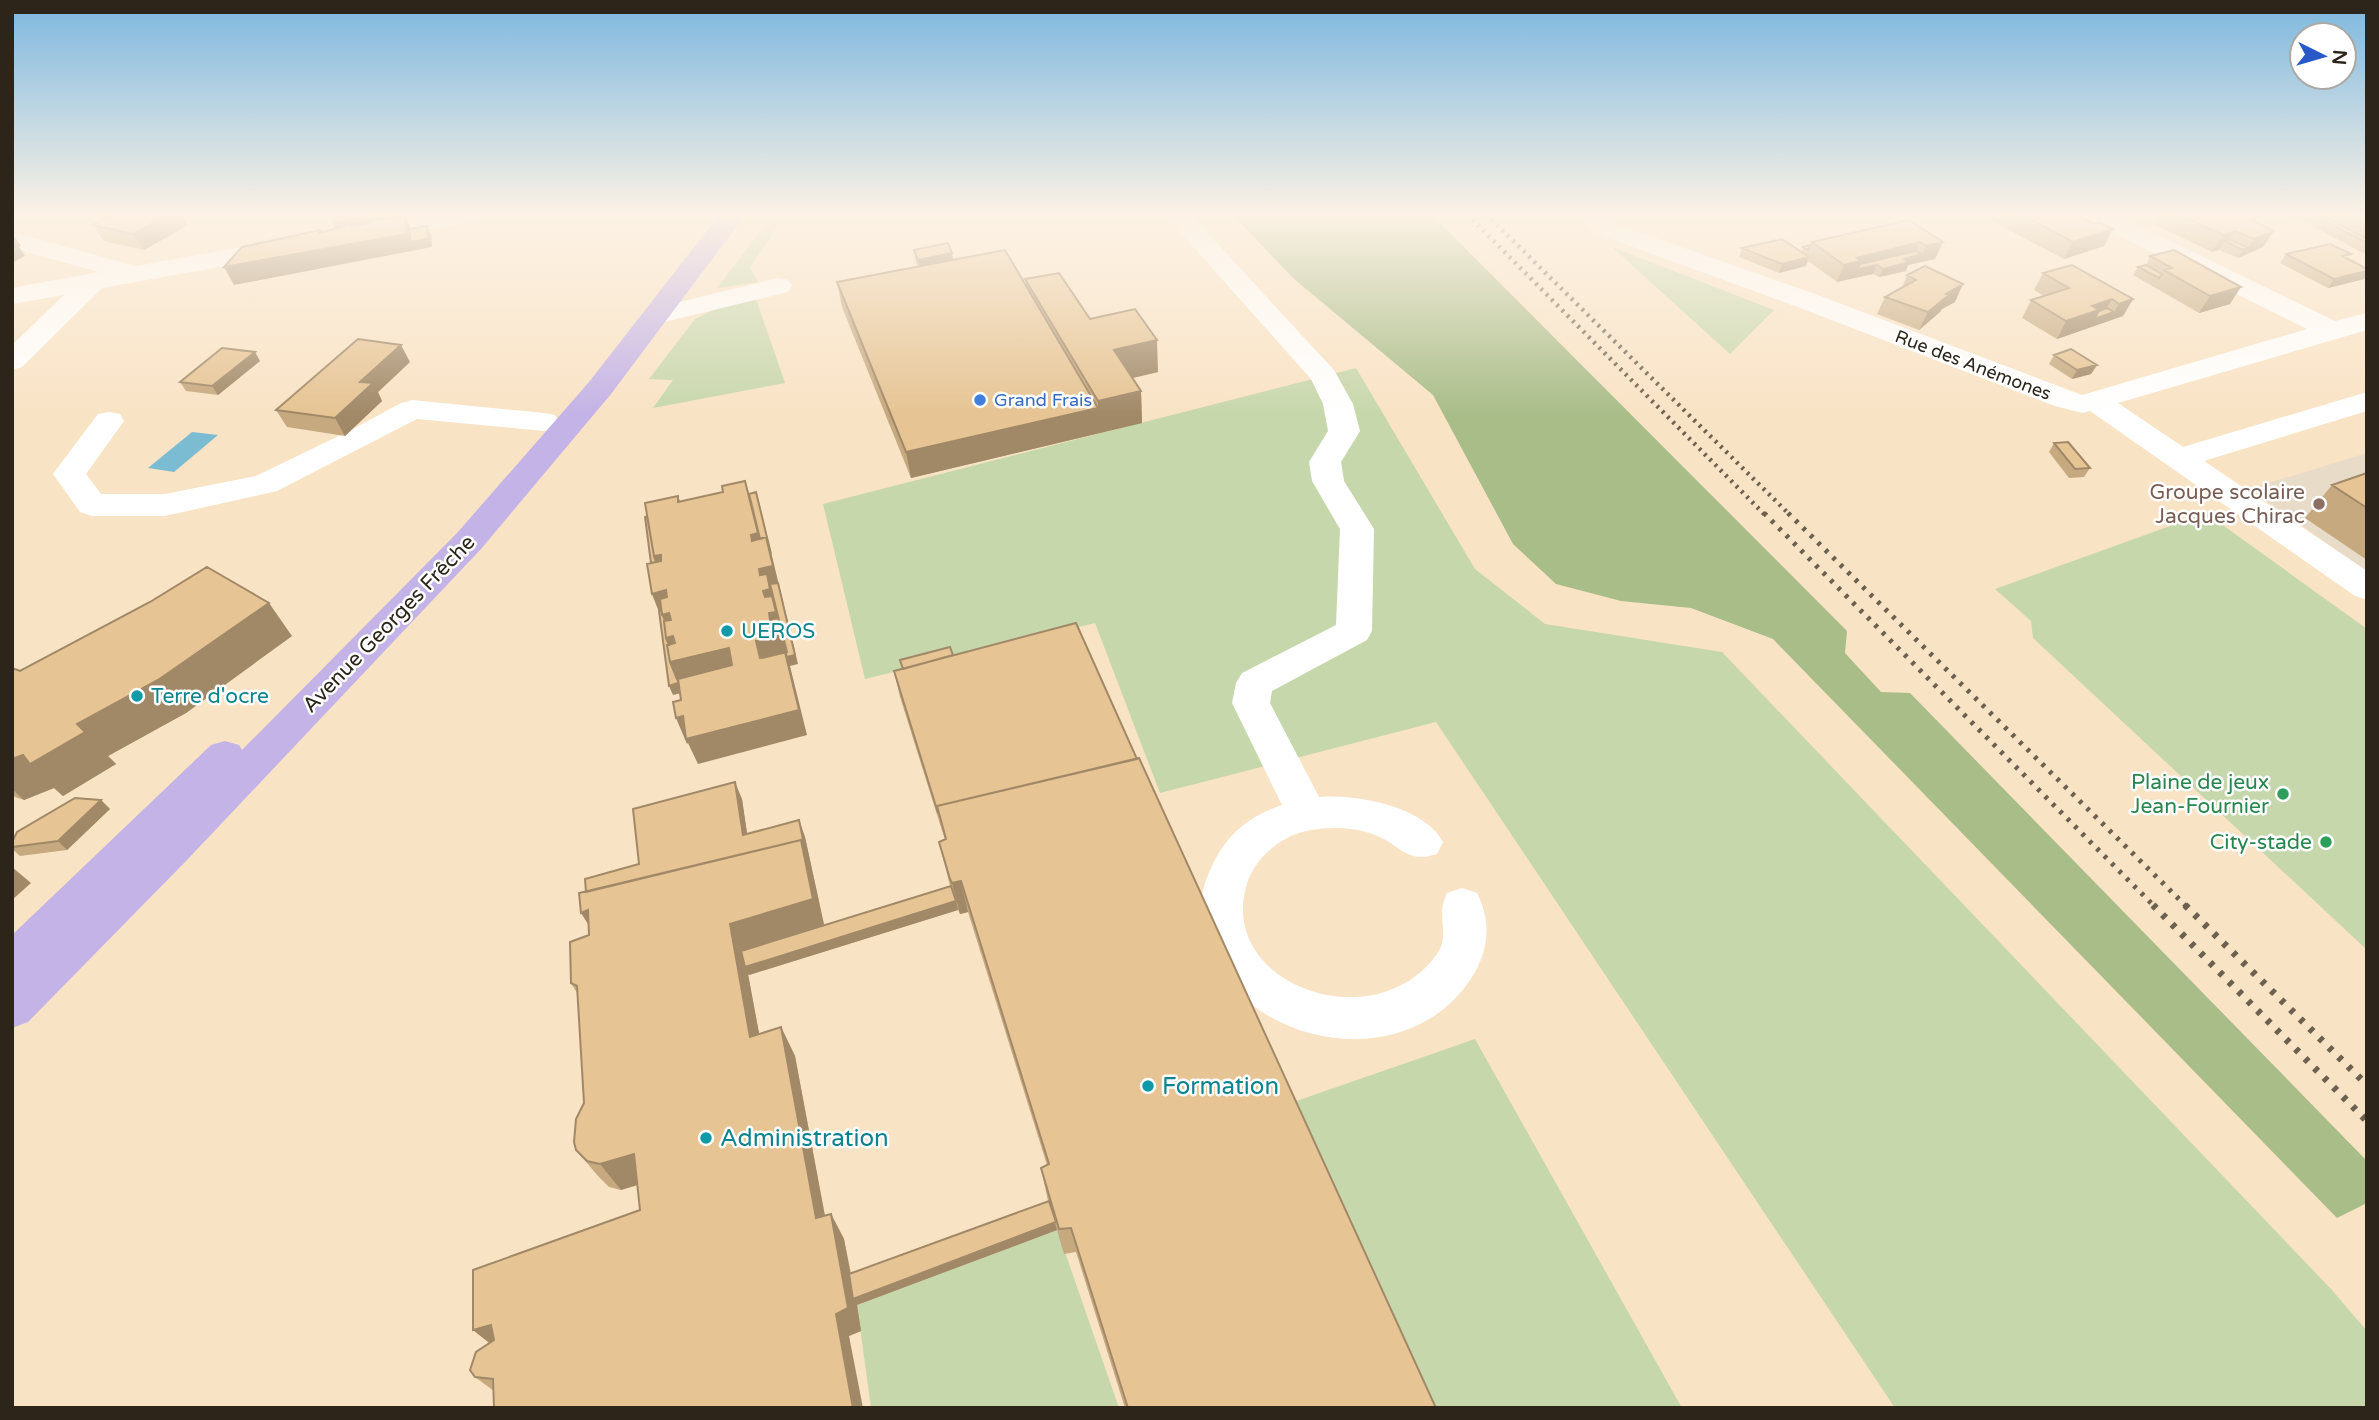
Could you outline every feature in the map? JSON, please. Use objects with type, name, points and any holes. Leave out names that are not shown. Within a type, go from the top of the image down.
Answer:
[{"type":"main road","name":"Avenue Georges Frêche","points":[[12,964],[393,589],[544,422],[659,280]]},
{"type":"main road","name":"Avenue Georges Frêche","points":[[12,1006],[172,848],[469,541],[600,388],[683,280]]},
{"type":"street","points":[[12,296],[105,280]]},
{"type":"street","points":[[1237,280],[1324,376],[1338,404],[1344,431],[1325,462],[1328,481],[1357,529],[1354,631],[1255,683],[1251,703],[1307,814]]},
{"type":"street","name":"Rue des Anémones","points":[[1750,280],[2066,400],[2083,404],[2367,321]]},
{"type":"street","points":[[2229,280],[2333,331]]},
{"type":"street","points":[[12,361],[92,283]]},
{"type":"street","points":[[656,316],[778,286]]},
{"type":"street","points":[[2095,401],[2367,588]]},
{"type":"street","points":[[2180,458],[2367,401]]},
{"type":"street","points":[[109,421],[69,474],[92,505],[165,505],[265,484],[362,437],[412,409],[544,422]]},
{"type":"street","points":[[1422,842],[1386,821],[1346,813],[1307,814],[1274,825],[1247,845],[1229,871],[1220,901],[1224,934],[1240,966],[1266,992],[1302,1011],[1342,1020],[1386,1017],[1425,999],[1452,972],[1465,938],[1462,906]]},
{"type":"shaded area","name":"Groupe scolaire Jacques Chirac","points":[[2367,453],[2367,571],[2249,489]]},
{"type":"green space","points":[[723,280],[758,282],[717,288]]},
{"type":"green space","points":[[1296,280],[1497,280],[1847,631],[1845,653],[1881,692],[1910,693],[2367,1161],[2367,1203],[2337,1218],[1773,639],[1691,608],[1621,601],[1556,584],[1513,544],[1433,395]]},
{"type":"green space","points":[[1649,280],[1698,280],[1774,310],[1730,354]]},
{"type":"green space","points":[[756,299],[785,383],[653,408],[673,380],[649,379],[695,319],[719,307]]},
{"type":"green space","points":[[1356,368],[1475,569],[1545,624],[1722,652],[2331,1289],[2367,1331],[2367,1408],[1895,1408],[1436,722],[1160,793],[1095,623],[865,679],[823,504]]},
{"type":"green space","name":"Plaine de jeux Jean-Fournier","points":[[2206,513],[2367,629],[2367,950],[2033,638],[2031,621],[1995,589]]},
{"type":"green space","points":[[1475,1039],[1682,1408],[1417,1408],[1282,1106]]},
{"type":"green space","points":[[1057,1229],[1119,1408],[871,1408],[857,1305]]},
{"type":"water","points":[[192,432],[218,435],[174,472],[148,468]]},
{"type":"building","name":"Grand Frais","points":[[1023,280],[1098,408],[906,452],[837,282]]},
{"type":"building","points":[[1026,280],[1064,280],[1090,319],[1135,309],[1157,340],[1114,350],[1141,391],[1098,401]]},
{"type":"building","points":[[1916,280],[1955,280],[1963,284],[1946,294],[1949,295],[1928,312],[1885,297]]},
{"type":"building","points":[[2056,280],[2099,280],[2133,299],[2119,304],[2112,299],[2092,306],[2099,310],[2066,321],[2031,300],[2069,288]]},
{"type":"building","points":[[2182,280],[2229,280],[2241,287],[2210,296]]},
{"type":"building","points":[[2107,308],[2114,312],[2094,319],[2099,311]]},
{"type":"building","points":[[358,339],[401,345],[360,382],[373,383],[335,418],[276,410]]},
{"type":"building","points":[[222,348],[255,352],[212,386],[180,382]]},
{"type":"building","points":[[2071,349],[2097,365],[2077,370],[2054,355]]},
{"type":"building","points":[[2068,442],[2090,468],[2075,469],[2054,443]]},
{"type":"building","points":[[2367,473],[2367,508],[2332,485]]},
{"type":"building","name":"UEROS","points":[[745,481],[758,533],[751,535],[752,541],[766,537],[773,566],[759,569],[760,575],[767,574],[770,589],[763,591],[765,597],[772,596],[776,612],[769,613],[770,620],[778,618],[782,635],[756,641],[760,658],[785,652],[799,710],[686,739],[683,716],[676,718],[673,702],[681,700],[678,679],[732,665],[729,648],[670,662],[667,645],[675,643],[673,636],[666,638],[664,621],[671,620],[669,613],[662,615],[660,599],[667,597],[666,590],[652,594],[647,564],[661,561],[661,555],[654,556],[645,503],[678,496],[678,502],[723,492],[722,486]]},
{"type":"building","points":[[756,492],[771,554],[766,537],[760,539],[749,494]]},
{"type":"building","points":[[647,516],[656,562],[651,563],[645,517]]},
{"type":"building","points":[[207,567],[269,603],[158,680],[77,724],[85,732],[30,764],[23,755],[12,759],[12,668],[20,671],[150,602]]},
{"type":"building","points":[[778,583],[795,655],[787,657],[770,584]]},
{"type":"building","points":[[661,610],[670,662],[677,679],[732,665],[678,679],[678,683],[669,686]]},
{"type":"building","points":[[1076,623],[1137,759],[937,806],[938,813],[894,671]]},
{"type":"building","points":[[950,647],[953,655],[903,669],[900,660]]},
{"type":"building","name":"Formation","points":[[1139,758],[1436,1408],[1128,1408],[1071,1228],[1059,1229],[1041,1168],[1049,1164],[961,881],[952,883],[950,879],[939,842],[946,839],[937,806]]},
{"type":"building","points":[[735,782],[743,835],[799,820],[806,854],[801,840],[586,892],[585,879],[639,864],[633,809]]},
{"type":"building","points":[[75,798],[101,800],[58,841],[12,847],[17,832]]},
{"type":"building","name":"Administration","points":[[801,840],[813,899],[730,924],[750,1037],[781,1027],[816,1218],[831,1214],[848,1308],[836,1314],[853,1408],[493,1408],[493,1379],[475,1377],[470,1370],[476,1352],[494,1340],[491,1325],[473,1330],[473,1270],[640,1210],[634,1154],[600,1164],[587,1161],[576,1150],[574,1142],[576,1119],[584,1103],[577,986],[571,983],[570,942],[589,935],[588,910],[581,913],[579,893]]},
{"type":"building","points":[[951,886],[956,901],[745,967],[741,951]]},
{"type":"building","points":[[1049,1201],[1056,1222],[853,1299],[849,1274]]},
{"type":"railway","points":[[1533,280],[1765,515]]},
{"type":"railway","points":[[1553,280],[1790,515]]},
{"type":"railway","points":[[1764,513],[2155,907]]},
{"type":"railway","points":[[1788,513],[2187,907]]},
{"type":"railway","points":[[2153,905],[2367,1121]]},
{"type":"railway","points":[[2185,905],[2367,1085]]},
{"type":"place","name":"Grand Frais","points":[[980,400]]},
{"type":"place","name":"Groupe scolaire Jacques Chirac","points":[[2319,504]]},
{"type":"place","name":"UEROS","points":[[727,631]]},
{"type":"place","name":"Terre d'ocre","points":[[137,696]]},
{"type":"place","name":"Plaine de jeux Jean-Fournier","points":[[2283,794]]},
{"type":"place","name":"City-stade","points":[[2326,842]]},
{"type":"place","name":"Formation","points":[[1148,1086]]},
{"type":"place","name":"Administration","points":[[706,1138]]}]
